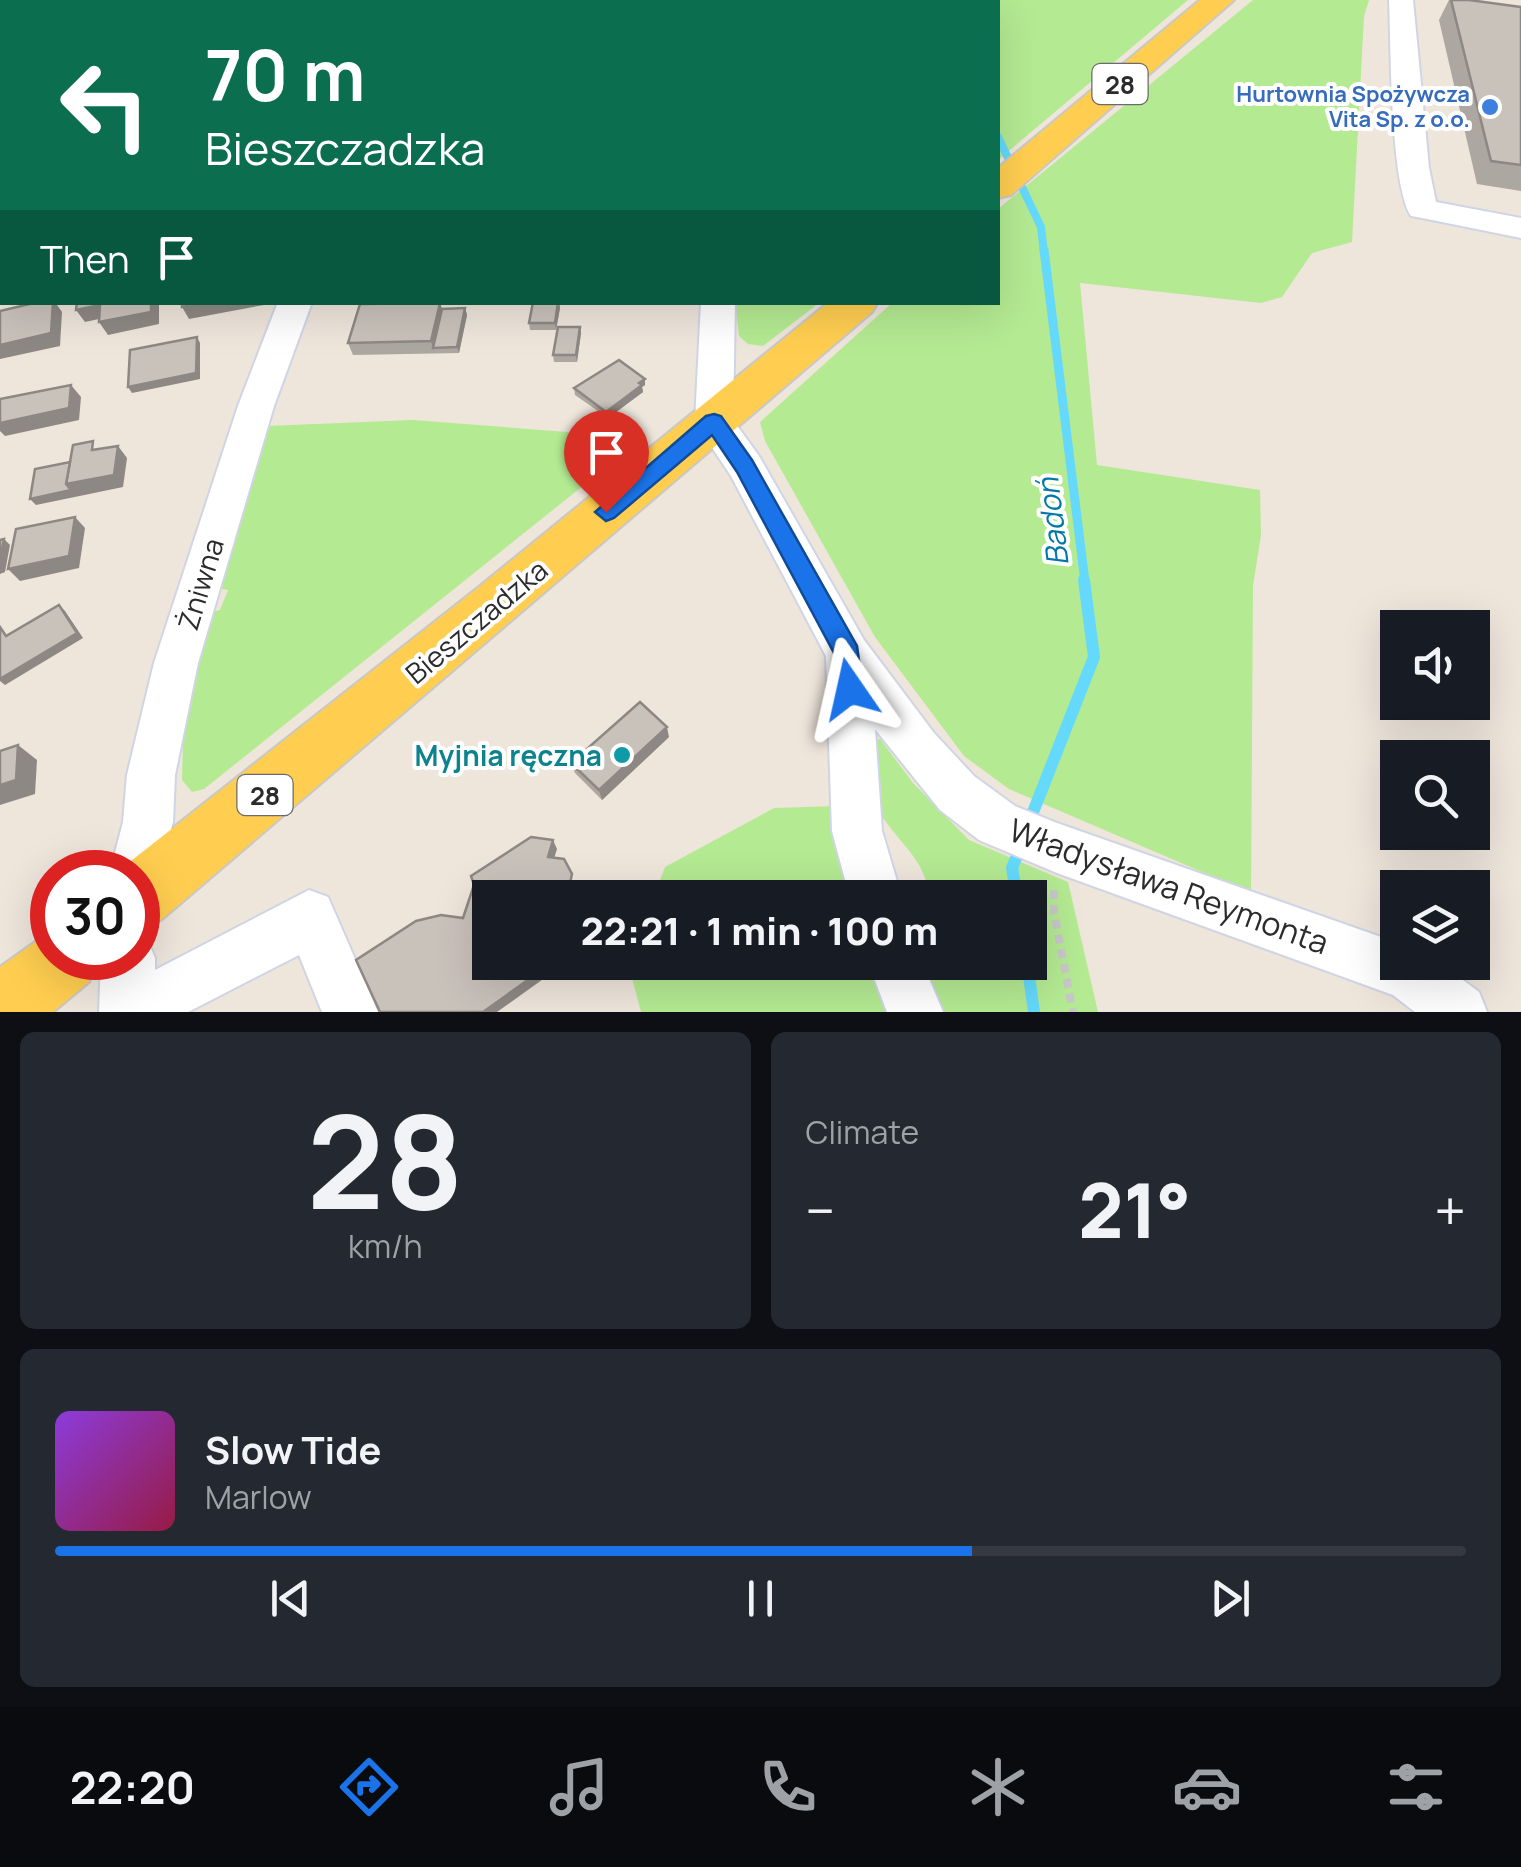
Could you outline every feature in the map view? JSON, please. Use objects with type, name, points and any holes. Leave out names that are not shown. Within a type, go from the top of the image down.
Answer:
[{"type":"main road","name":"28","points":[[1000,185],[1219,0]]},
{"type":"main road","name":"Bieszczadzka","points":[[160,879],[853,305]]},
{"type":"main road","points":[[0,1011],[37,980]]},
{"type":"street","points":[[1401,0],[1414,168],[1422,209],[1521,228]]},
{"type":"street","name":"Żniwna","points":[[141,850],[148,822],[151,775],[176,663],[256,406],[293,305]]},
{"type":"street","points":[[714,422],[718,305]]},
{"type":"street","name":"Władysława Reymonta","points":[[714,422],[744,466],[848,654],[917,748],[957,793],[997,823],[1058,848],[1410,974],[1459,1012]]},
{"type":"street","points":[[848,654],[857,831],[871,880]]},
{"type":"street","points":[[128,980],[128,1012],[277,938],[309,916],[350,1012]]},
{"type":"street","points":[[903,980],[916,1012]]},
{"type":"path","points":[[1058,848],[1054,912],[1073,1012]]},
{"type":"green space","points":[[1000,0],[1188,0],[1000,158]]},
{"type":"green space","points":[[1253,0],[1369,0],[1364,16],[1352,242],[1312,253],[1282,297],[1261,303],[1080,283],[1097,465],[1260,490],[1261,535],[1253,586],[1251,893],[1009,789],[964,756],[875,637],[765,441],[760,422],[890,305],[1000,305],[1000,207]]},
{"type":"green space","points":[[735,305],[816,305],[763,346],[748,344],[739,336]]},
{"type":"green space","points":[[413,420],[593,434],[624,453],[204,789],[192,792],[182,780],[183,744],[174,744],[202,614],[220,610],[228,590],[211,587],[267,426]]},
{"type":"green space","points":[[880,739],[913,783],[969,840],[1068,882],[1098,1012],[932,1012],[924,980],[1047,980],[1047,880],[925,880],[874,799],[869,743]]},
{"type":"green space","points":[[838,806],[849,880],[660,880],[665,867],[774,808]]},
{"type":"green space","points":[[633,980],[883,980],[895,1012],[641,1012]]},
{"type":"building","name":"Hurtownia Spożywcza Vita Sp. z o.o.","points":[[1451,0],[1521,7],[1521,165],[1491,161]]},
{"type":"building","points":[[25,305],[53,305],[51,333],[0,345],[0,311]]},
{"type":"building","points":[[100,305],[151,305],[151,312],[99,322]]},
{"type":"building","points":[[360,305],[440,305],[431,341],[348,343]]},
{"type":"building","points":[[532,305],[558,305],[555,323],[529,323]]},
{"type":"building","points":[[465,308],[457,347],[433,348],[442,309]]},
{"type":"building","points":[[558,327],[580,327],[576,355],[553,355]]},
{"type":"building","points":[[197,337],[196,373],[128,387],[130,350]]},
{"type":"building","points":[[619,360],[645,379],[606,412],[574,388]]},
{"type":"building","points":[[71,385],[69,408],[0,423],[0,399]]},
{"type":"building","points":[[93,441],[92,450],[118,446],[114,475],[66,484],[73,445]]},
{"type":"building","points":[[70,462],[66,484],[71,490],[30,499],[35,469]]},
{"type":"building","points":[[75,517],[69,556],[8,569],[16,529]]},
{"type":"building","points":[[59,605],[77,633],[0,679],[0,627],[6,636]]},
{"type":"building","name":"Myjnia ręczna","points":[[640,702],[667,727],[599,790],[571,763]]},
{"type":"building","points":[[18,745],[16,780],[0,785],[0,751]]},
{"type":"building","points":[[531,837],[553,840],[548,857],[564,859],[572,874],[571,880],[472,880],[471,876]]},
{"type":"building","points":[[472,891],[472,980],[528,980],[483,1012],[380,1012],[356,960],[416,921],[441,915],[463,918]]},
{"type":"waterway","name":"Badoń","points":[[1000,141],[1041,227],[1044,253]]},
{"type":"waterway","name":"Badoń","points":[[1044,250],[1085,582]]},
{"type":"waterway","name":"Badoń","points":[[1028,825],[1094,657],[1084,580]]},
{"type":"waterway","name":"Badoń","points":[[1014,880],[1012,868],[1021,846]]},
{"type":"waterway","name":"Badoń","points":[[1030,980],[1034,1012]]},
{"type":"place","name":"Hurtownia Spożywcza Vita Sp. z o.o.","points":[[1490,107]]},
{"type":"place","name":"Myjnia ręczna","points":[[622,755]]},
{"type":"route","points":[[606,512],[714,422],[744,466],[848,654],[850,689]]}]
